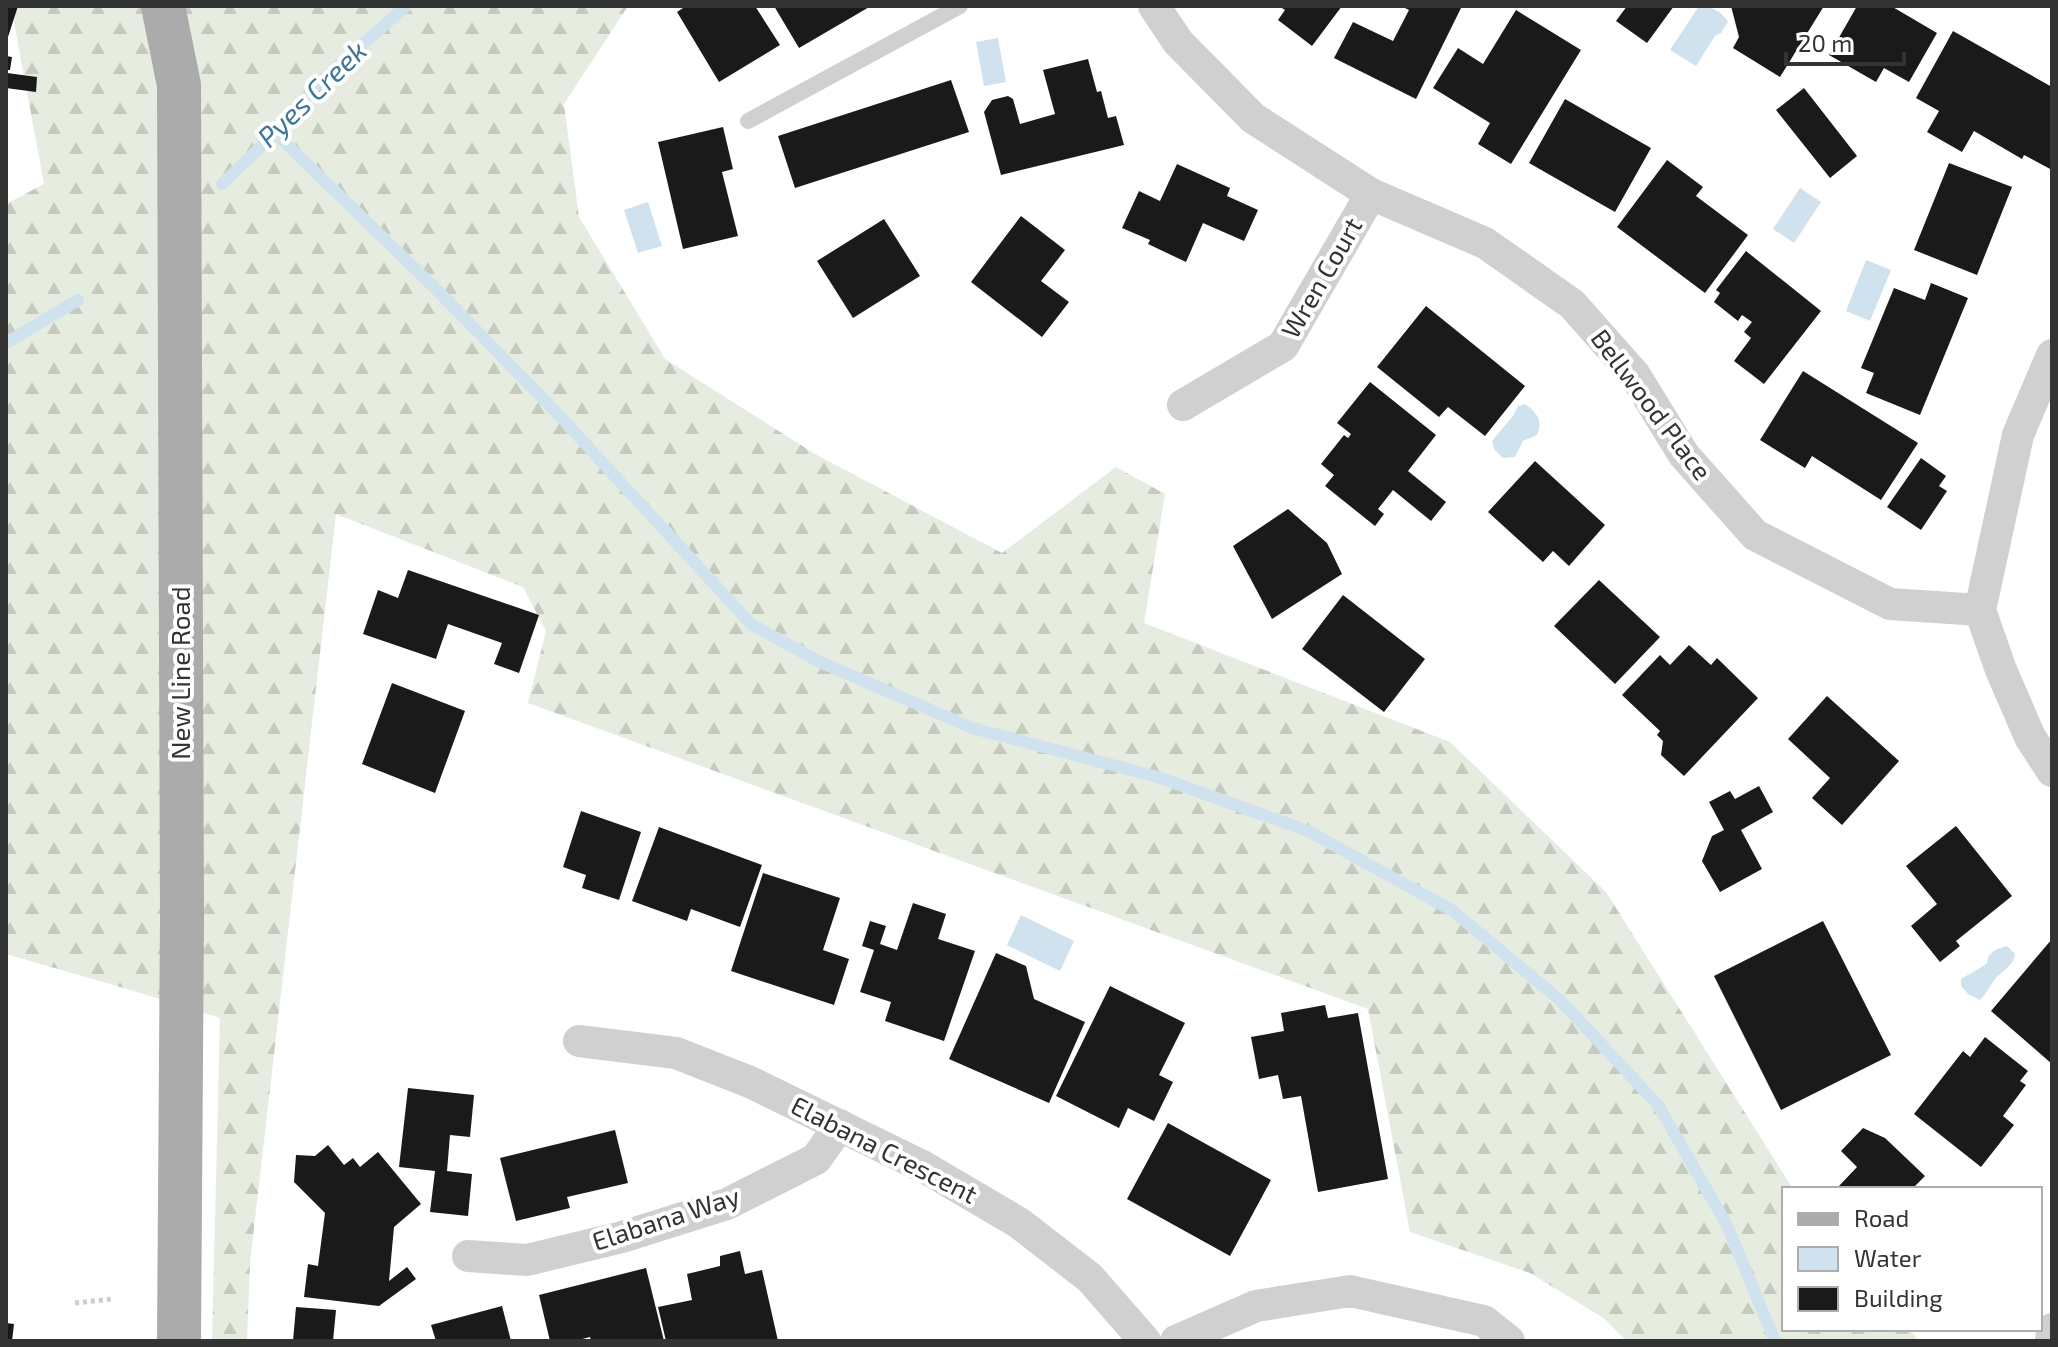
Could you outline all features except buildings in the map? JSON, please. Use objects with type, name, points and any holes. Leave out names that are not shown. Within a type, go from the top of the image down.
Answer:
[{"type":"main road","name":"New Line Road","points":[[163,6],[179,85],[182,932],[179,1341]]},
{"type":"street","name":"Bellwood Place","points":[[1154,6],[1178,42],[1253,118],[1371,194],[1485,243],[1572,304],[1634,374],[1684,455],[1755,535],[1890,604],[1980,610]]},
{"type":"street","name":"Wren Court","points":[[1183,405],[1283,346],[1371,194]]},
{"type":"street","points":[[2052,355],[2018,435],[1980,610],[2001,670],[2030,737],[2052,771]]},
{"type":"street","name":"Elabana Crescent","points":[[579,1041],[676,1053],[750,1082],[924,1167],[1019,1223],[1090,1278],[1145,1341]]},
{"type":"street","name":"Elabana Way","points":[[468,1256],[527,1260],[622,1237],[727,1204],[816,1159],[840,1125]]},
{"type":"street","points":[[1176,1341],[1256,1306],[1350,1291],[1484,1321],[1509,1341]]},
{"type":"street","points":[[2051,1341],[2052,1329]]},
{"type":"lane","points":[[748,121],[960,6]]},
{"type":"path","points":[[75,1303],[112,1299]]},
{"type":"green space","points":[[11,6],[628,6],[564,104],[579,217],[665,359],[815,454],[1002,553],[1116,467],[1165,494],[1144,623],[1450,742],[1606,892],[1792,1187],[1782,1187],[1782,1331],[1911,1331],[1919,1341],[1626,1341],[1605,1319],[1530,1273],[1410,1232],[1368,1009],[528,703],[546,631],[523,587],[336,514],[250,1263],[247,1341],[212,1341],[220,1018],[6,954],[6,204],[44,184]]},
{"type":"water","points":[[1699,6],[1716,10],[1728,22],[1696,66],[1670,50]]},
{"type":"water","points":[[998,38],[1006,82],[984,86],[976,42]]},
{"type":"water","points":[[1800,188],[1821,202],[1794,243],[1773,229]]},
{"type":"water","points":[[648,202],[662,246],[638,253],[624,210]]},
{"type":"water","points":[[1866,260],[1891,270],[1870,321],[1846,311]]},
{"type":"water","points":[[1525,404],[1538,417],[1537,435],[1523,441],[1515,457],[1503,458],[1494,449],[1492,441],[1518,406]]},
{"type":"water","points":[[1021,915],[1074,941],[1060,971],[1007,945]]},
{"type":"water","points":[[2007,946],[2015,954],[2009,966],[1980,1000],[1968,994],[1961,986],[1961,979],[1987,963],[1994,951]]},
{"type":"waterway","name":"Pyes Creek","points":[[222,184],[275,133],[313,88],[406,6]]},
{"type":"waterway","points":[[275,133],[437,290],[555,411],[751,624],[818,661],[972,728],[1158,777],[1308,831],[1453,911],[1561,1001],[1658,1105],[1727,1225],[1775,1341]]},
{"type":"waterway","name":"Pyes Creek","points":[[6,343],[78,300]]}]
